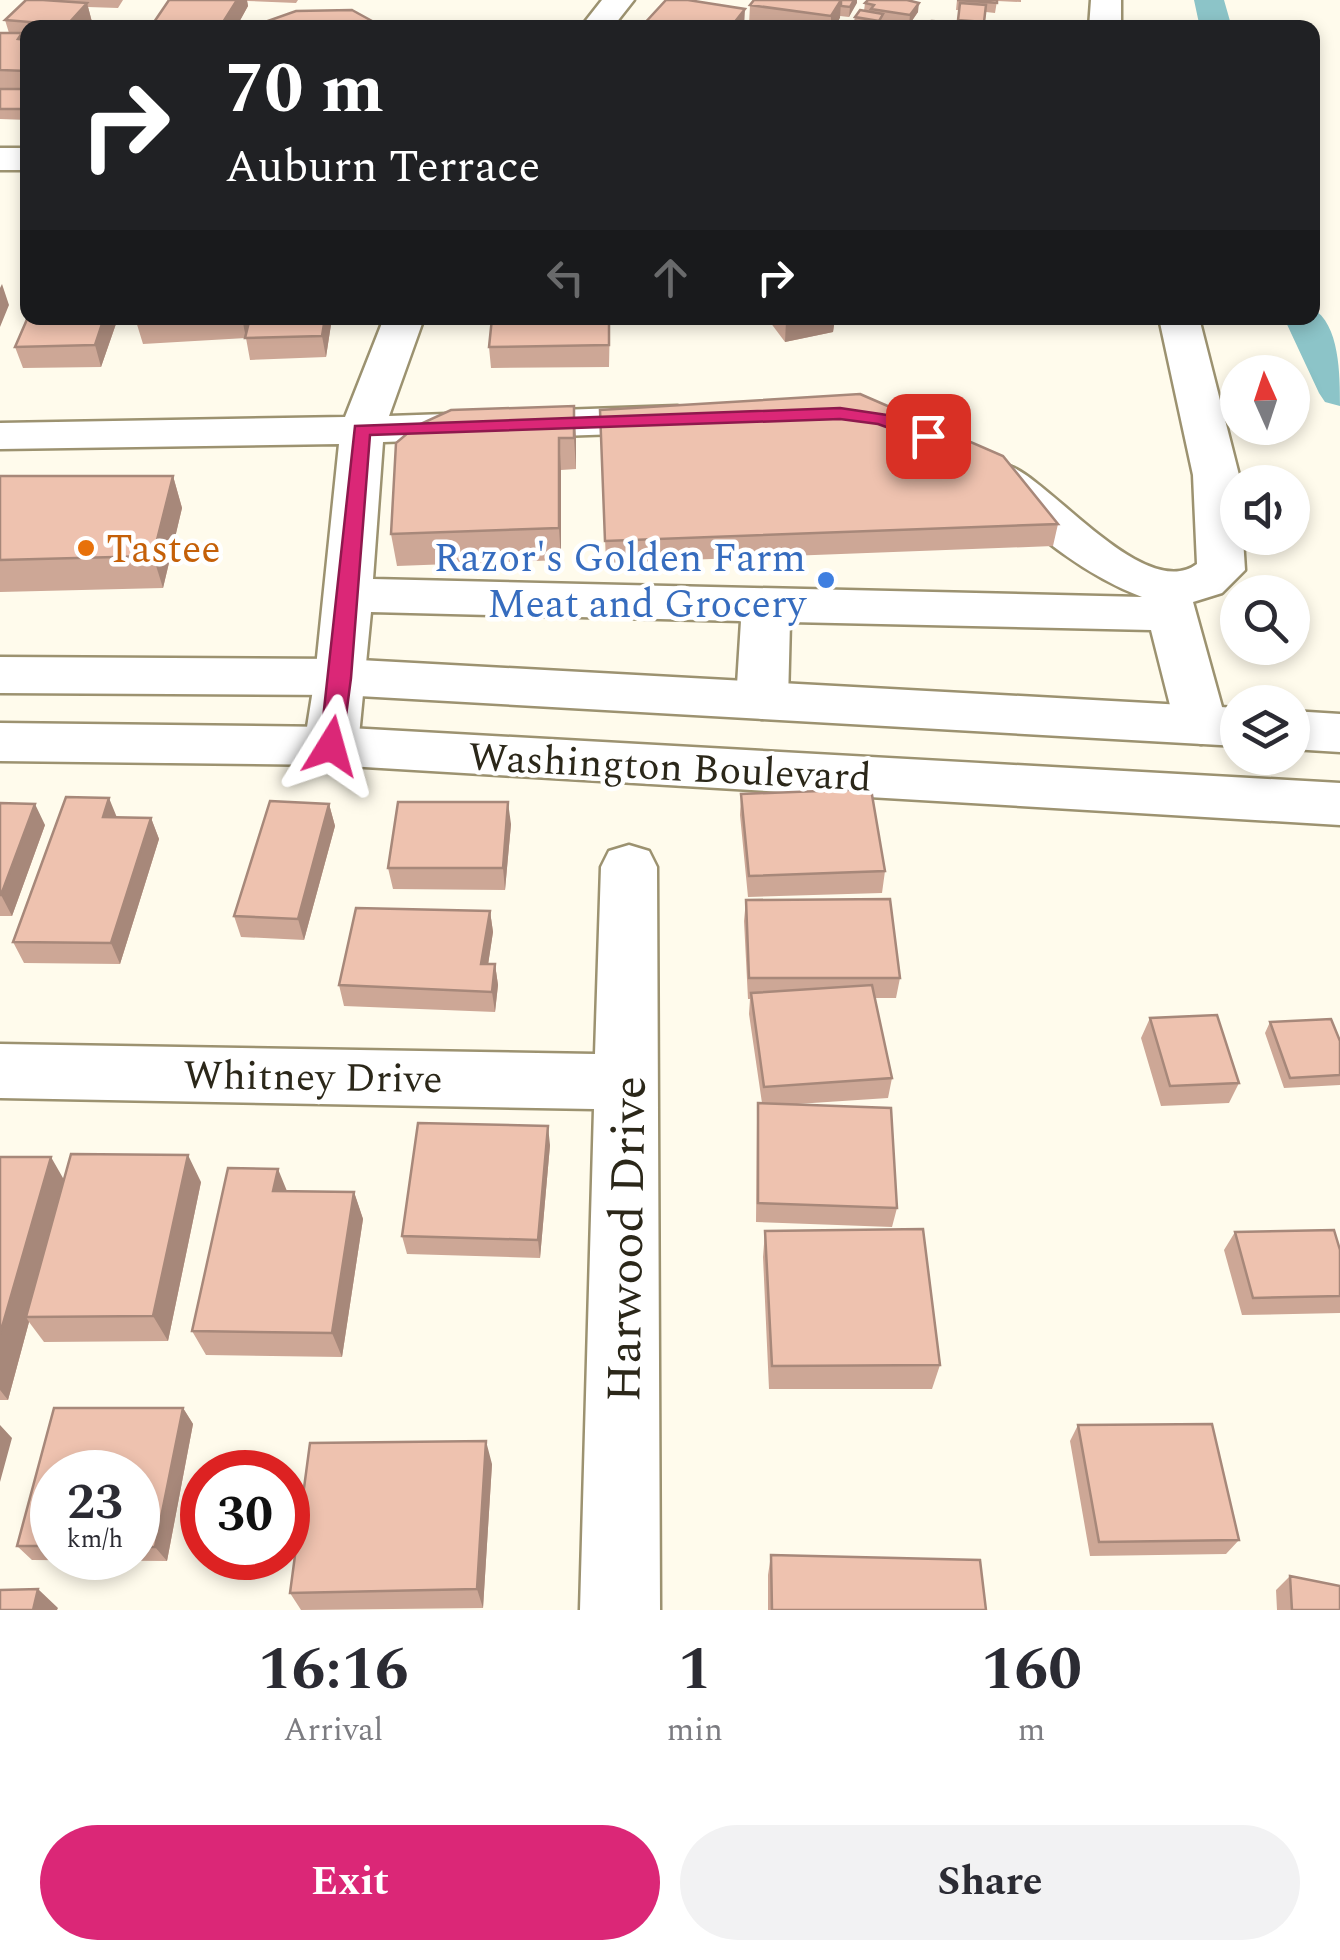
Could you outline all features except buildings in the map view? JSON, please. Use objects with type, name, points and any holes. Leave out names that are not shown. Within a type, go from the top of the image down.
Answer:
[{"type":"main road","points":[[602,20],[620,0]]},
{"type":"main road","points":[[331,746],[362,430],[401,325]]},
{"type":"main road","points":[[348,595],[766,606],[1168,600],[1199,586],[1221,570],[1216,475],[1181,325]]},
{"type":"main road","points":[[0,436],[362,430],[720,418]]},
{"type":"main road","points":[[958,452],[987,468],[1110,567],[1168,600],[1219,726]]},
{"type":"main road","points":[[762,700],[766,606]]},
{"type":"main road","name":"Washington Boulevard","points":[[0,675],[340,678],[1219,726]]},
{"type":"main road","points":[[1310,731],[1340,733]]},
{"type":"main road","name":"Washington Boulevard","points":[[0,742],[331,746],[1340,804]]},
{"type":"main road","name":"Harwood Drive","points":[[620,1610],[629,867]]},
{"type":"main road","name":"Whitney Drive","points":[[0,1071],[626,1082]]},
{"type":"waterway","points":[[1209,0],[1214,20]]},
{"type":"waterway","points":[[1307,325],[1340,393]]},
{"type":"place","name":"Tastee","points":[[86,548]]},
{"type":"place","name":"Razor's Golden Farm Meat and Grocery","points":[[826,580]]},
{"type":"route","points":[[331,746],[362,430],[840,413],[881,419],[928,436]]}]
